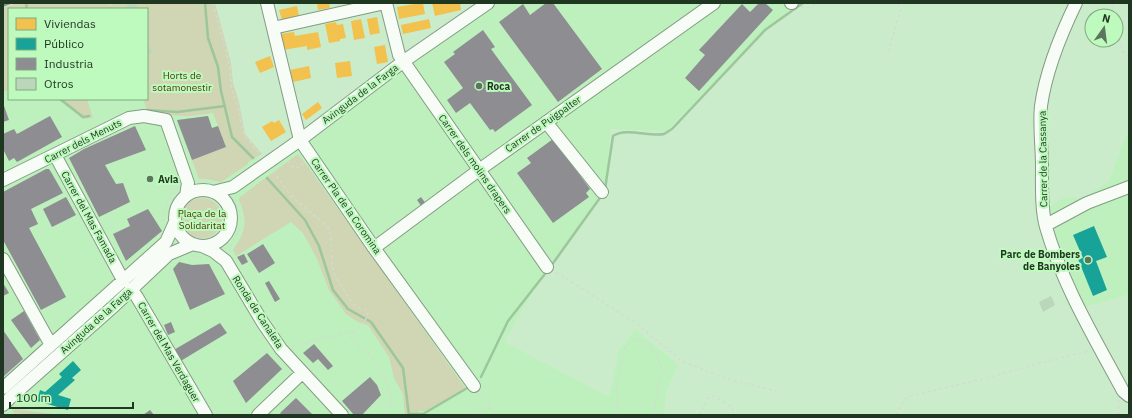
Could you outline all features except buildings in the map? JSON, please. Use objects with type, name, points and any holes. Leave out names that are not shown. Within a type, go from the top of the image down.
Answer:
[{"type":"street","name":"Carrer Pla de la Coromina","points":[[267,3],[300,140],[374,248],[474,386]]},
{"type":"street","points":[[273,28],[386,3]]},
{"type":"street","name":"Carrer dels molins drapers","points":[[386,3],[399,55],[547,267]]},
{"type":"street","name":"Avinguda de la Farga","points":[[226,202],[233,187],[300,140],[472,8],[488,3]]},
{"type":"street","name":"Carrer de Puigpalter","points":[[374,248],[479,170],[714,3]]},
{"type":"street","name":"Carrer de la Cassanya","points":[[1076,3],[1059,38],[1050,67],[1041,106],[1042,190],[1046,225],[1072,298],[1126,393]]},
{"type":"street","name":"Carrer dels Menuts","points":[[4,177],[55,155],[129,118],[144,116],[166,120],[190,177]]},
{"type":"street","points":[[546,122],[602,192]]},
{"type":"street","name":"Carrer del Mas Famada","points":[[55,155],[127,285]]},
{"type":"street","points":[[190,177],[198,190]]},
{"type":"street","points":[[186,196],[190,177]]},
{"type":"street","name":"Avinguda de la Farga","points":[[214,188],[233,187]]},
{"type":"street","points":[[1046,225],[1087,203],[1129,187]]},
{"type":"street","points":[[214,188],[226,202],[230,210],[231,219],[225,235],[211,245],[198,245],[187,241],[181,236],[175,222],[175,213],[178,205],[190,193],[198,190],[214,188]]},
{"type":"street","name":"Avinguda de la Farga","points":[[3,405],[127,285],[166,242],[175,222]]},
{"type":"street","name":"Ronda de Canaleta","points":[[225,235],[224,248],[226,261]]},
{"type":"street","name":"Avinguda de la Farga","points":[[3,388],[51,346],[127,285],[169,254],[198,245]]},
{"type":"street","name":"Ronda de Canaleta","points":[[198,245],[213,251],[226,261],[263,323],[281,349],[342,415]]},
{"type":"street","points":[[3,259],[51,346]]},
{"type":"street","name":"Carrer del Mas Verdaguer","points":[[127,285],[137,297],[206,415]]},
{"type":"street","points":[[258,415],[302,373]]},
{"type":"path","points":[[213,3],[229,63],[232,91],[238,107],[244,135],[292,196],[329,229],[331,235],[332,264],[335,276],[356,307],[368,311],[367,318],[351,334],[351,337],[353,341],[369,353],[375,360],[390,389],[392,400],[385,415]]},
{"type":"path","points":[[791,3],[808,8],[818,3]]},
{"type":"path","points":[[888,52],[902,8],[896,3]]},
{"type":"path","points":[[1122,48],[1123,52],[1129,57]]},
{"type":"path","points":[[290,155],[288,160],[289,165],[293,168],[298,168],[302,165],[304,160]]},
{"type":"path","points":[[164,227],[162,214],[167,201],[176,188],[173,177],[190,177],[198,180],[210,181],[214,188]]},
{"type":"path","points":[[547,267],[637,324],[682,361],[724,378],[776,391]]},
{"type":"path","points":[[281,349],[354,331]]},
{"type":"path","points":[[619,415],[616,391],[617,384],[625,348],[634,340],[646,342],[658,357],[662,372],[655,403],[656,415]]},
{"type":"path","points":[[896,415],[904,400],[910,396],[983,379],[1100,348]]},
{"type":"path","points":[[474,386],[497,415]]},
{"type":"path","points":[[1118,414],[1119,401],[1126,393]]},
{"type":"path","points":[[699,415],[708,398],[714,396],[732,407],[734,415]]},
{"type":"path","points":[[465,415],[490,408]]},
{"type":"shaded area","points":[[492,3],[795,3],[666,131],[610,129],[607,184],[570,238],[547,267],[504,342],[609,397],[619,351],[635,329],[678,365],[666,392],[664,415],[3,415],[3,92],[8,90],[8,100],[59,100],[83,119],[93,118],[87,100],[143,100],[149,115],[192,116],[213,113],[218,126],[247,162],[257,157],[263,165]]},
{"type":"shaded area","points":[[1129,133],[1129,294],[1075,310],[1039,214],[1065,197],[1083,198],[1109,181],[1126,136]]},
{"type":"green space","name":"Horts de sotamonestir","points":[[16,3],[215,3],[231,63],[233,83],[239,102],[245,134],[262,154],[248,162],[248,164],[221,182],[199,179],[192,160],[226,147],[213,113],[192,116],[149,115],[143,100],[148,100],[148,8],[8,8],[8,90],[3,92],[3,8]]},
{"type":"green space","points":[[59,100],[87,100],[93,118],[83,119]]},
{"type":"green space","points":[[298,154],[466,389],[426,411],[419,411],[418,415],[405,415],[403,394],[394,378],[389,357],[368,325],[358,322],[346,314],[329,290],[317,259],[303,233],[291,222],[236,256],[233,250],[241,237],[244,226],[244,214],[239,200],[240,197]]},
{"type":"green space","name":"Plaça de la Solidaritat","points":[[202,198],[216,204],[222,218],[216,232],[202,238],[188,232],[182,218],[188,204]]},
{"type":"green space","points":[[15,409],[60,415],[24,415],[18,413],[16,415],[12,411]]},
{"type":"waterway","points":[[26,3],[27,8]]},
{"type":"waterway","points":[[205,3],[208,38],[218,67],[221,91],[232,137],[253,158]]},
{"type":"waterway","points":[[605,189],[613,136],[624,132],[658,135],[664,134],[672,129],[765,30],[803,3]]},
{"type":"waterway","points":[[61,100],[83,117],[89,116]]},
{"type":"waterway","points":[[147,110],[177,112],[225,106]]},
{"type":"waterway","points":[[267,178],[305,220],[319,246],[333,290],[348,309],[371,322],[403,368],[409,415]]},
{"type":"waterway","points":[[551,266],[602,195]]},
{"type":"waterway","points":[[481,377],[508,321],[548,270]]},
{"type":"waterway","points":[[410,414],[423,414],[469,387]]},
{"type":"place","name":"Roca","points":[[479,86]]},
{"type":"place","name":"Avia","points":[[150,179]]},
{"type":"place","name":"Parc de Bombers de Banyoles","points":[[1088,260]]}]
